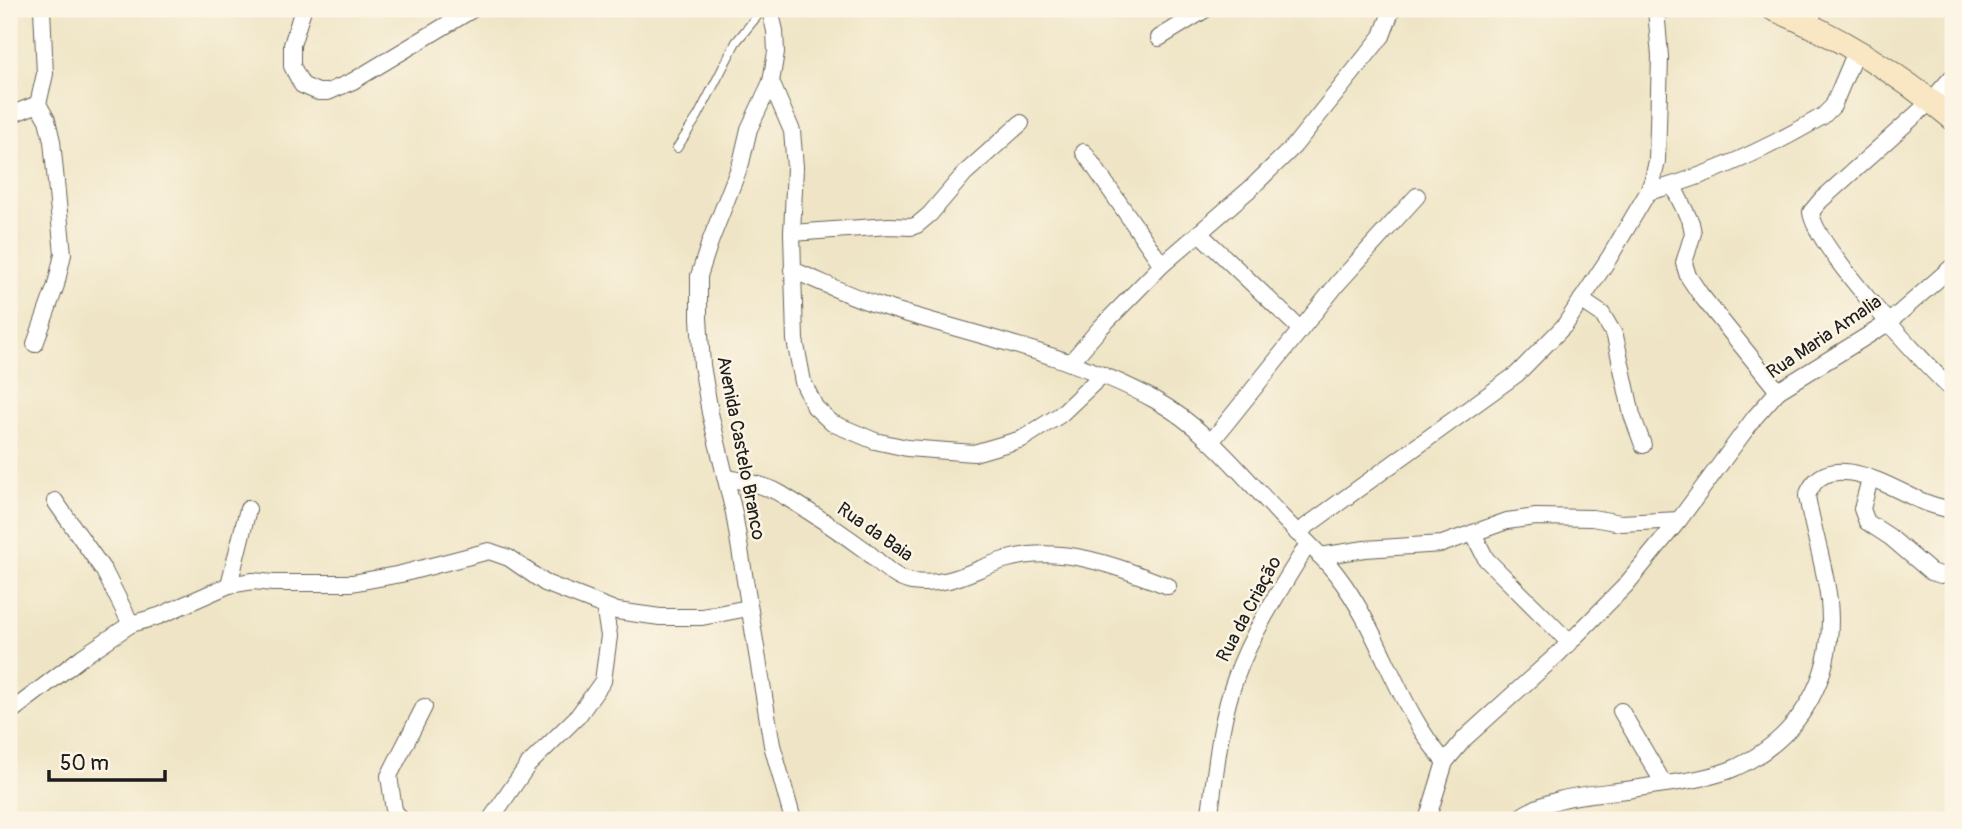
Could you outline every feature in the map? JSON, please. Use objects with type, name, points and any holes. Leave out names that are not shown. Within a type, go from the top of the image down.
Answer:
[{"type":"street","points":[[35,344],[56,285],[63,254],[52,141],[47,120],[38,104],[44,75],[42,9]]},
{"type":"street","points":[[303,9],[292,45],[292,66],[302,85],[318,92],[328,92],[353,81],[473,9]]},
{"type":"street","name":"Avenida Castelo Branco","points":[[770,9],[776,52],[771,82],[749,129],[741,163],[699,276],[702,365],[734,513],[772,745],[793,820]]},
{"type":"street","points":[[1159,38],[1206,9]]},
{"type":"street","points":[[1070,363],[1162,265],[1251,188],[1294,146],[1382,36],[1392,9]]},
{"type":"street","points":[[1309,544],[1517,374],[1565,325],[1648,192],[1657,161],[1660,57],[1656,9]]},
{"type":"street","points":[[1773,9],[1811,16],[1931,100],[1953,119]]},
{"type":"street","points":[[1648,192],[1723,168],[1823,116],[1833,106],[1857,49]]},
{"type":"street","points":[[1953,76],[1931,100],[1811,212],[1812,220],[1821,236],[1888,323],[1953,390]]},
{"type":"street","points":[[771,82],[792,131],[795,167],[792,233],[795,340],[803,382],[815,407],[832,423],[875,442],[944,452],[974,453],[1022,439],[1060,415],[1102,375]]},
{"type":"street","points":[[9,118],[38,104]]},
{"type":"street","points":[[792,233],[917,225],[965,173],[1021,123]]},
{"type":"street","points":[[1084,152],[1162,265]]},
{"type":"street","points":[[1673,186],[1693,233],[1684,263],[1688,276],[1778,391]]},
{"type":"street","points":[[1211,442],[1300,330],[1417,197]]},
{"type":"street","points":[[1199,233],[1300,330]]},
{"type":"street","name":"Rua Maria Amalia","points":[[1445,762],[1465,738],[1570,643],[1625,586],[1778,391],[1888,323],[1953,266]]},
{"type":"street","points":[[792,270],[872,303],[1102,375],[1155,400],[1176,413],[1211,442],[1338,576],[1357,608],[1415,718],[1431,746],[1445,762],[1427,820]]},
{"type":"street","points":[[1581,300],[1602,314],[1615,336],[1632,415],[1643,446]]},
{"type":"street","points":[[1516,820],[1544,804],[1567,797],[1695,779],[1737,767],[1786,732],[1810,704],[1818,687],[1828,639],[1829,602],[1807,496],[1811,485],[1829,474],[1850,471],[1916,499],[1953,510]]},
{"type":"street","name":"Rua da Baia","points":[[725,477],[778,491],[865,550],[895,575],[910,582],[949,581],[975,573],[1002,560],[1058,553],[1120,568],[1168,586]]},
{"type":"street","points":[[1870,479],[1862,509],[1867,522],[1890,537],[1931,572],[1948,575],[1953,573]]},
{"type":"street","points":[[55,501],[104,571],[131,624]]},
{"type":"street","points":[[229,584],[248,509]]},
{"type":"street","points":[[1309,544],[1365,549],[1428,546],[1507,521],[1536,517],[1592,518],[1621,523],[1679,520]]},
{"type":"street","points":[[1473,533],[1486,559],[1570,643]]},
{"type":"street","name":"Rua da Criação","points":[[1209,820],[1222,731],[1236,677],[1279,594],[1309,544]]},
{"type":"street","points":[[9,713],[82,657],[131,624],[159,616],[229,584],[253,581],[352,583],[401,574],[489,551],[509,558],[545,583],[604,606],[660,617],[702,617],[748,608]]},
{"type":"street","points":[[489,820],[528,765],[578,716],[603,681],[609,636],[604,606]]},
{"type":"street","points":[[401,820],[394,810],[389,776],[424,707]]},
{"type":"street","points":[[1621,710],[1664,784]]},
{"type":"lane","points":[[677,148],[698,116],[736,42],[763,9]]}]
